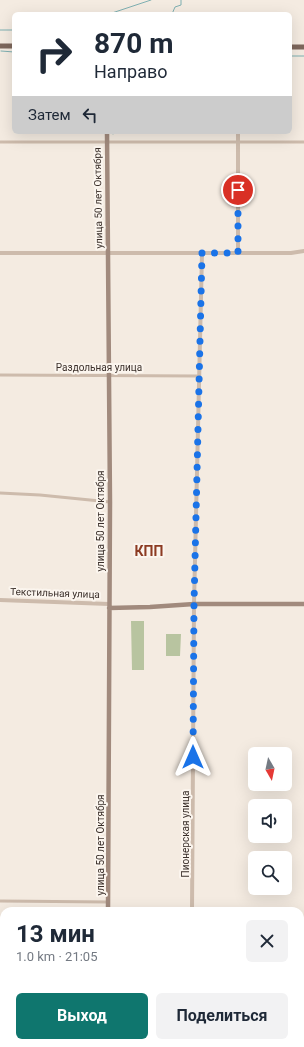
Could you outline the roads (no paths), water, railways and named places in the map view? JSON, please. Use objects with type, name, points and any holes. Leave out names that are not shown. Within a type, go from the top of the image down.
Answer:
[{"type":"main road","points":[[0,46],[12,46]]},
{"type":"main road","points":[[292,47],[304,47]]},
{"type":"main road","name":"улица 50 лет Октября","points":[[107,134],[110,502],[108,907]]},
{"type":"main road","name":"Текстильная улица","points":[[109,606],[150,607],[194,604],[304,604]]},
{"type":"street","points":[[238,134],[238,253]]},
{"type":"street","points":[[0,142],[304,142]]},
{"type":"street","points":[[0,253],[291,253],[304,251]]},
{"type":"street","name":"Пионерская улица","points":[[192,907],[194,604],[202,253]]},
{"type":"street","name":"Раздольная улица","points":[[0,375],[198,376]]},
{"type":"street","points":[[0,493],[40,495],[110,502]]},
{"type":"street","name":"Текстильная улица","points":[[0,600],[109,606]]},
{"type":"street","points":[[0,901],[108,902]]},
{"type":"waterway","points":[[115,12],[151,0]]},
{"type":"waterway","points":[[173,12],[175,7],[181,5],[181,0]]},
{"type":"waterway","points":[[0,30],[12,30]]},
{"type":"waterway","points":[[1,51],[12,52]]},
{"type":"waterway","points":[[292,56],[304,56]]},
{"type":"district","name":"КПП","points":[[149,551]]}]
